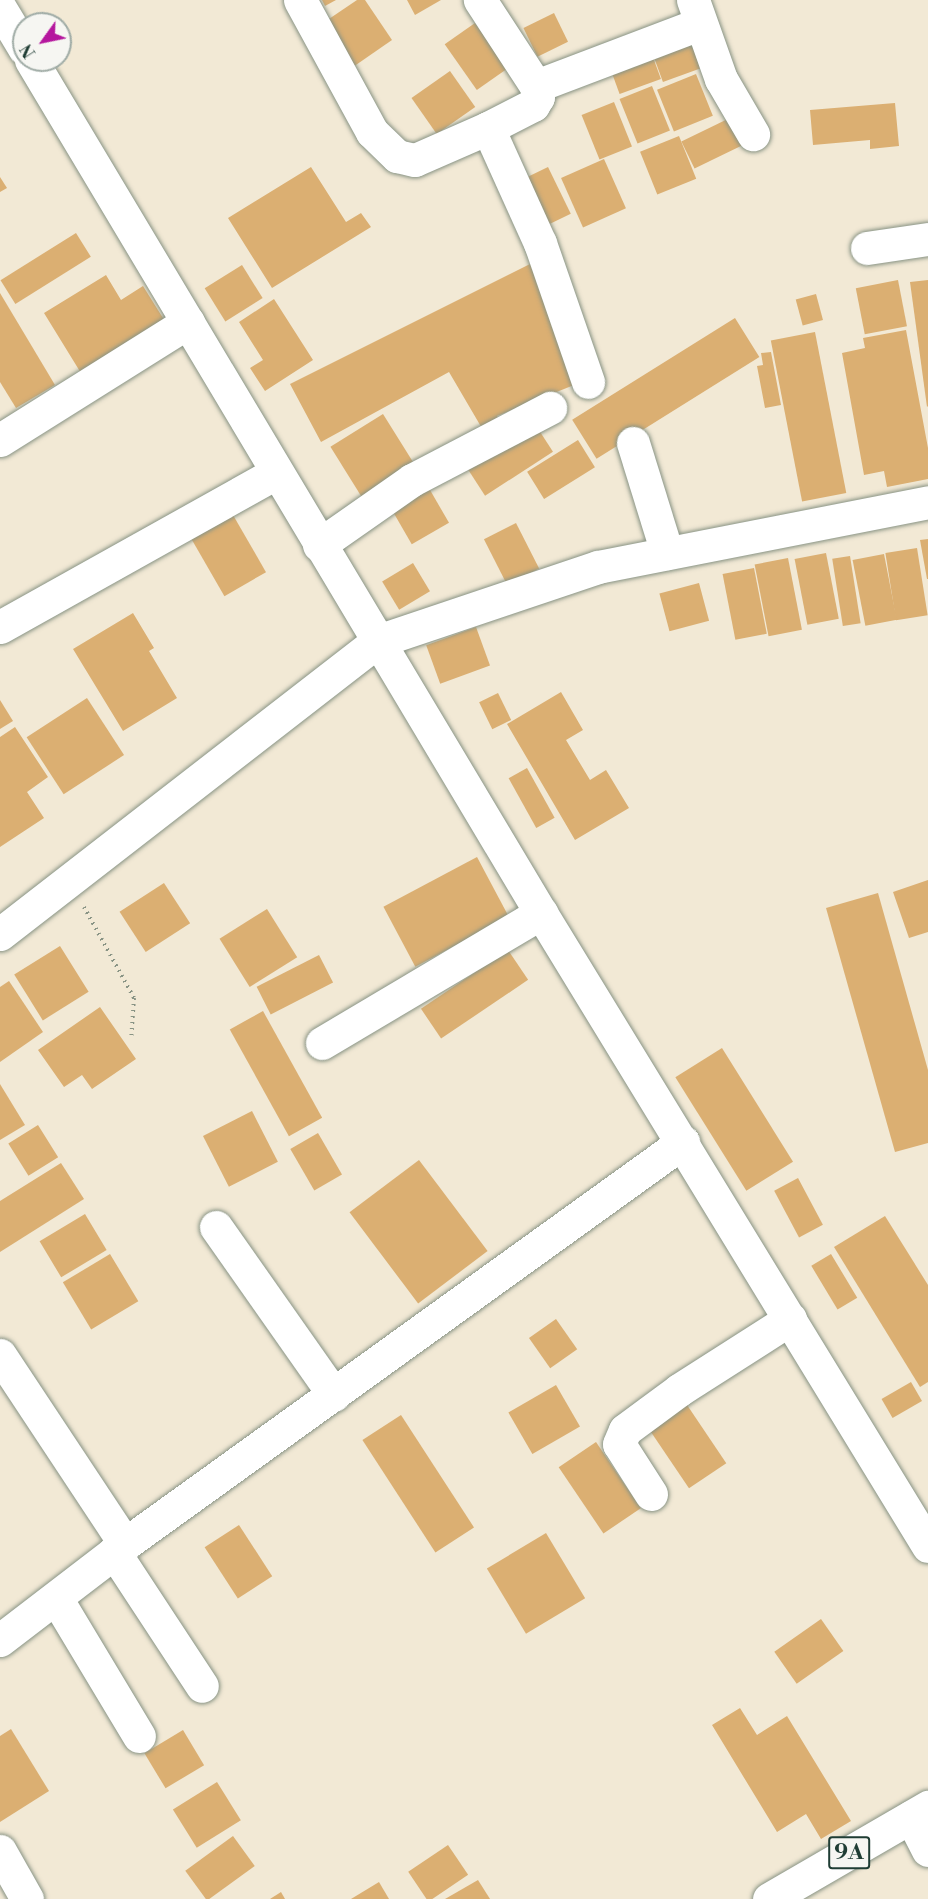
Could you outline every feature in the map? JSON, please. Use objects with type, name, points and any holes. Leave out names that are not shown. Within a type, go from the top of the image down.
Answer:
[{"type":"street","points":[[300,0],[372,132],[397,156],[415,160],[488,128],[533,105],[538,97],[536,86],[480,0]]},
{"type":"street","points":[[0,8],[12,28]]},
{"type":"street","points":[[536,86],[696,12],[721,79],[753,134]]},
{"type":"street","points":[[38,72],[541,913],[928,1546]]},
{"type":"street","points":[[488,128],[540,243],[588,382]]},
{"type":"street","points":[[867,248],[928,239]]},
{"type":"street","points":[[0,440],[188,322]]},
{"type":"street","points":[[319,545],[412,480],[550,408]]},
{"type":"street","points":[[633,443],[667,553]]},
{"type":"street","points":[[0,627],[277,472]]},
{"type":"street","points":[[0,934],[378,641],[598,567],[928,502]]},
{"type":"street","points":[[322,1043],[541,913]]},
{"type":"street","points":[[0,1640],[119,1548],[683,1142]]},
{"type":"street","points":[[216,1227],[334,1395]]},
{"type":"street","points":[[651,1494],[619,1444],[625,1430],[679,1390],[790,1319]]},
{"type":"street","points":[[0,1355],[202,1686]]},
{"type":"street","points":[[56,1598],[139,1736]]},
{"type":"street","points":[[920,1812],[928,1850]]},
{"type":"street","name":"9A","points":[[770,1899],[920,1812]]},
{"type":"street","points":[[0,1851],[27,1899]]},
{"type":"path","points":[[69,881],[134,998],[131,1037]]},
{"type":"building","points":[[322,0],[336,0],[325,6]]},
{"type":"building","points":[[357,0],[365,0],[392,40],[353,67],[323,23]]},
{"type":"building","points":[[407,0],[441,0],[415,15]]},
{"type":"building","points":[[554,13],[568,42],[537,57],[523,28]]},
{"type":"building","points":[[475,23],[507,69],[477,90],[445,44]]},
{"type":"building","points":[[693,36],[704,67],[663,82],[652,51]]},
{"type":"building","points":[[650,49],[661,79],[620,94],[609,64]]},
{"type":"building","points":[[450,71],[475,107],[437,134],[411,98]]},
{"type":"building","points":[[696,74],[713,116],[674,131],[657,90]]},
{"type":"building","points":[[652,86],[670,131],[638,144],[620,99]]},
{"type":"building","points":[[614,102],[632,147],[600,160],[582,115]]},
{"type":"building","points":[[895,103],[899,146],[870,149],[870,140],[813,145],[810,110]]},
{"type":"building","points":[[738,114],[751,141],[695,169],[681,142]]},
{"type":"building","points":[[679,136],[696,179],[657,194],[640,152]]},
{"type":"building","points":[[604,159],[626,208],[583,227],[561,178]]},
{"type":"building","points":[[311,167],[346,222],[361,213],[371,227],[272,288],[228,218]]},
{"type":"building","points":[[548,167],[571,214],[539,229],[517,182]]},
{"type":"building","points":[[0,177],[7,188],[0,192]]},
{"type":"building","points":[[76,233],[91,257],[15,304],[1,280]]},
{"type":"building","points":[[534,262],[579,383],[497,416],[500,421],[483,430],[449,372],[321,442],[290,384]]},
{"type":"building","points":[[242,265],[263,298],[225,321],[205,288]]},
{"type":"building","points":[[106,275],[121,300],[143,286],[168,326],[84,378],[44,313]]},
{"type":"building","points":[[898,280],[907,326],[865,334],[856,288]]},
{"type":"building","points":[[928,280],[928,406],[927,407],[910,282]]},
{"type":"building","points":[[0,293],[55,385],[16,408],[0,382]]},
{"type":"building","points":[[816,294],[823,320],[803,326],[796,299]]},
{"type":"building","points":[[274,299],[313,360],[265,391],[250,368],[263,360],[239,322]]},
{"type":"building","points":[[735,318],[759,357],[597,459],[572,420]]},
{"type":"building","points":[[906,330],[928,448],[928,479],[887,487],[884,471],[864,475],[842,353],[865,348],[863,338]]},
{"type":"building","points":[[815,332],[846,493],[802,502],[771,341]]},
{"type":"building","points":[[771,352],[781,405],[765,408],[757,366],[763,365],[761,353]]},
{"type":"building","points":[[383,414],[416,467],[363,499],[330,447]]},
{"type":"building","points":[[535,424],[553,452],[485,496],[467,468]]},
{"type":"building","points":[[578,440],[595,467],[544,499],[527,472]]},
{"type":"building","points":[[426,483],[449,523],[412,544],[389,504]]},
{"type":"building","points":[[233,515],[266,572],[224,596],[191,539]]},
{"type":"building","points":[[516,523],[539,568],[507,585],[484,539]]},
{"type":"building","points":[[928,539],[928,579],[927,579],[920,540]]},
{"type":"building","points":[[917,548],[928,615],[896,620],[885,553]]},
{"type":"building","points":[[826,553],[839,619],[807,625],[795,559]]},
{"type":"building","points":[[884,554],[897,620],[865,626],[853,560]]},
{"type":"building","points":[[850,556],[861,623],[843,626],[832,559]]},
{"type":"building","points":[[788,558],[802,630],[769,636],[755,564]]},
{"type":"building","points":[[413,563],[430,591],[399,610],[382,582]]},
{"type":"building","points":[[754,568],[767,634],[735,640],[723,574]]},
{"type":"building","points":[[699,583],[709,621],[669,631],[659,594]]},
{"type":"building","points":[[133,613],[154,648],[149,651],[177,698],[123,731],[73,649]]},
{"type":"building","points":[[476,627],[490,666],[440,684],[426,645]]},
{"type":"building","points":[[561,692],[583,730],[566,740],[590,780],[606,770],[629,808],[575,840],[507,724]]},
{"type":"building","points":[[498,693],[511,720],[492,729],[479,702]]},
{"type":"building","points":[[87,698],[124,755],[64,794],[27,737]]},
{"type":"building","points":[[0,700],[13,721],[0,729]]},
{"type":"building","points":[[15,727],[48,777],[27,792],[44,818],[0,847],[0,737]]},
{"type":"building","points":[[527,768],[555,818],[536,828],[509,778]]},
{"type":"building","points":[[477,857],[509,917],[415,967],[383,907]]},
{"type":"building","points":[[928,880],[928,932],[909,938],[893,892]]},
{"type":"building","points":[[164,883],[190,923],[146,952],[120,912]]},
{"type":"building","points":[[878,893],[928,1070],[928,1143],[895,1152],[826,908]]},
{"type":"building","points":[[267,909],[297,957],[250,987],[220,939]]},
{"type":"building","points":[[60,946],[89,992],[43,1020],[14,975]]},
{"type":"building","points":[[508,950],[528,980],[441,1039],[421,1009]]},
{"type":"building","points":[[319,955],[333,983],[271,1014],[257,987]]},
{"type":"building","points":[[9,981],[43,1032],[0,1062],[0,987]]},
{"type":"building","points":[[100,1007],[136,1059],[92,1089],[82,1075],[64,1087],[38,1050]]},
{"type":"building","points":[[263,1011],[322,1118],[289,1136],[230,1029]]},
{"type":"building","points":[[722,1048],[793,1162],[746,1191],[675,1077]]},
{"type":"building","points":[[0,1084],[25,1125],[0,1140]]},
{"type":"building","points":[[252,1111],[278,1162],[229,1187],[203,1136]]},
{"type":"building","points":[[38,1125],[58,1157],[28,1176],[8,1144]]},
{"type":"building","points":[[318,1133],[342,1175],[314,1191],[290,1149]]},
{"type":"building","points":[[419,1160],[488,1251],[418,1303],[350,1212]]},
{"type":"building","points":[[61,1163],[84,1199],[0,1252],[0,1201]]},
{"type":"building","points":[[798,1178],[823,1225],[799,1237],[774,1191]]},
{"type":"building","points":[[85,1214],[107,1250],[61,1277],[40,1241]]},
{"type":"building","points":[[885,1216],[928,1285],[928,1382],[920,1387],[834,1247]]},
{"type":"building","points":[[110,1254],[138,1301],[91,1329],[63,1282]]},
{"type":"building","points":[[831,1254],[857,1298],[838,1310],[811,1266]]},
{"type":"building","points":[[556,1319],[577,1349],[550,1368],[529,1338]]},
{"type":"building","points":[[911,1382],[922,1401],[893,1418],[882,1399]]},
{"type":"building","points":[[556,1385],[580,1427],[532,1454],[508,1412]]},
{"type":"building","points":[[681,1396],[726,1463],[689,1488],[644,1421]]},
{"type":"building","points":[[401,1415],[474,1527],[435,1552],[362,1440]]},
{"type":"building","points":[[596,1442],[641,1508],[603,1533],[559,1467]]},
{"type":"building","points":[[239,1525],[272,1576],[238,1598],[205,1547]]},
{"type":"building","points":[[546,1533],[585,1598],[526,1634],[487,1569]]},
{"type":"building","points":[[821,1619],[843,1651],[797,1684],[774,1652]]},
{"type":"building","points":[[740,1708],[757,1735],[787,1716],[851,1821],[821,1839],[806,1814],[777,1832],[712,1725]]},
{"type":"building","points":[[11,1729],[49,1791],[0,1822],[0,1736]]},
{"type":"building","points":[[183,1730],[204,1765],[166,1788],[144,1753]]},
{"type":"building","points":[[217,1782],[241,1820],[197,1848],[173,1810]]},
{"type":"building","points":[[233,1836],[255,1866],[209,1899],[206,1899],[185,1871]]},
{"type":"building","points":[[448,1845],[468,1875],[432,1899],[427,1899],[408,1872]]},
{"type":"building","points":[[478,1880],[490,1899],[445,1899]]},
{"type":"building","points":[[379,1882],[389,1899],[351,1899]]},
{"type":"building","points":[[281,1892],[285,1899],[270,1899]]}]
